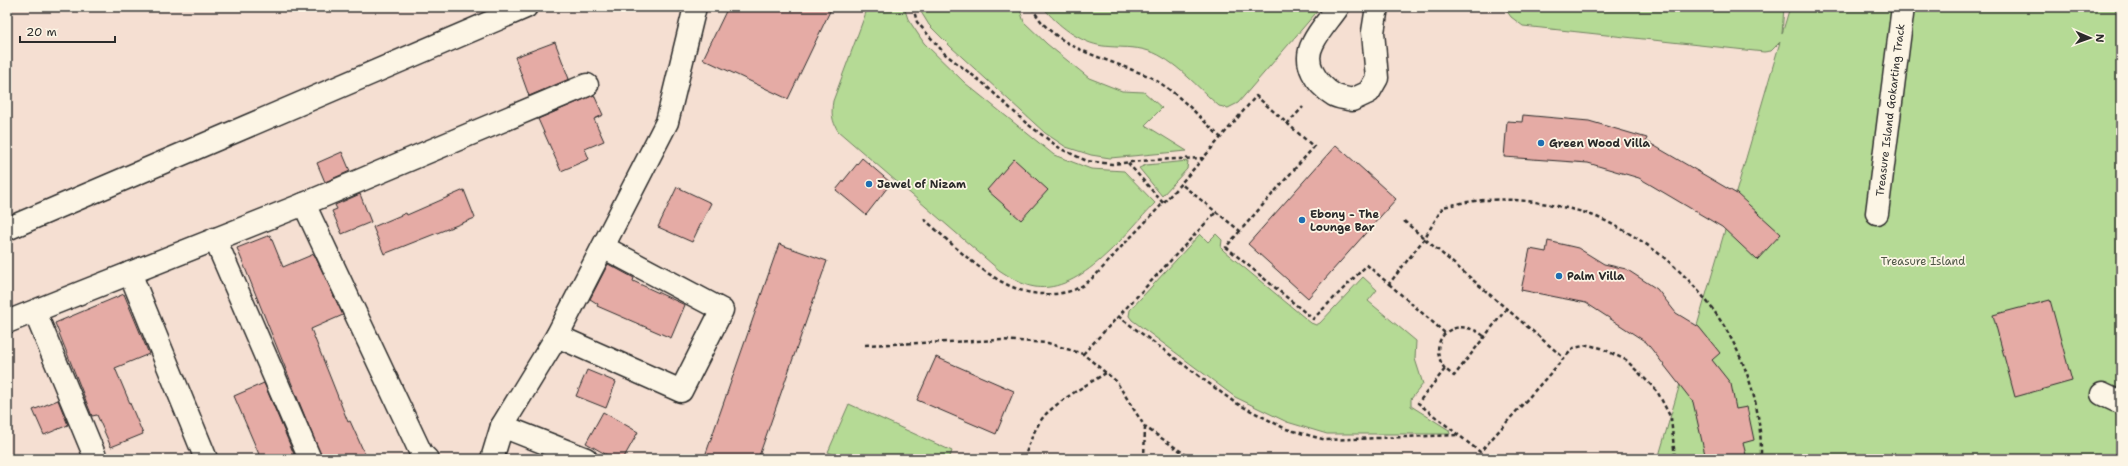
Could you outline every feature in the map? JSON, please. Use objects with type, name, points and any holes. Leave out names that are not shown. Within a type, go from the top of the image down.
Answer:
[{"type":"street","points":[[7,229],[526,7]]},
{"type":"street","points":[[492,459],[502,426],[557,336],[667,122],[695,7]]},
{"type":"street","points":[[1338,7],[1312,43],[1308,60],[1314,76],[1329,90],[1335,95],[1352,100],[1369,92],[1377,78],[1373,32],[1377,7]]},
{"type":"street","name":"Treasure Island Gokarting Track","points":[[1878,213],[1903,7]]},
{"type":"street","points":[[7,322],[304,204],[587,85]]},
{"type":"street","points":[[304,204],[424,456]]},
{"type":"street","points":[[215,239],[310,459]]},
{"type":"street","points":[[557,336],[681,391],[722,310],[603,247]]},
{"type":"street","points":[[130,273],[206,459]]},
{"type":"street","points":[[35,312],[96,459]]},
{"type":"street","points":[[2102,394],[2121,403]]},
{"type":"street","points":[[502,426],[586,459]]},
{"type":"path","points":[[913,7],[917,22],[945,54],[984,84],[1026,123],[1061,149],[1087,161],[1112,164],[1152,160],[1204,158]]},
{"type":"path","points":[[1032,7],[1038,18],[1056,36],[1078,49],[1151,77],[1185,101],[1221,138]]},
{"type":"path","points":[[924,219],[985,273],[1015,287],[1041,294],[1063,292],[1080,288],[1164,204],[1256,96],[1314,148],[1226,247],[1313,319],[1367,264],[1445,333]]},
{"type":"path","points":[[1128,163],[1164,204]]},
{"type":"path","points":[[1181,184],[1240,231]]},
{"type":"path","points":[[1389,284],[1424,239],[1443,207],[1487,200],[1532,201],[1576,210],[1624,230],[1656,250],[1690,280],[1718,315],[1739,355],[1754,397],[1761,442],[1761,459]]},
{"type":"path","points":[[1083,354],[1216,212]]},
{"type":"path","points":[[1404,221],[1564,358]]},
{"type":"path","points":[[1485,337],[1476,329],[1466,326],[1454,327],[1445,333],[1440,340],[1438,355],[1444,369],[1454,376],[1485,337],[1507,308]]},
{"type":"path","points":[[1118,316],[1234,402],[1286,429],[1326,440],[1458,435]]},
{"type":"path","points":[[865,345],[1002,340],[1048,343],[1083,354],[1116,381],[1145,427],[1192,459]]},
{"type":"path","points":[[1444,369],[1418,403],[1480,452],[1574,348],[1588,345],[1601,348],[1626,360],[1657,391],[1671,418],[1675,459]]},
{"type":"path","points":[[1024,459],[1031,439],[1046,415],[1082,387],[1106,373]]},
{"type":"path","points":[[1144,459],[1145,427]]},
{"type":"green space","points":[[868,7],[904,7],[908,19],[924,43],[965,83],[1054,155],[1091,169],[1124,171],[1155,203],[1101,259],[1086,271],[1069,281],[1052,287],[1035,287],[1020,283],[999,270],[838,131],[834,124],[832,117],[833,101]]},
{"type":"green space","points":[[918,7],[1019,7],[1024,22],[1047,44],[1089,78],[1122,91],[1144,92],[1162,108],[1145,125],[1187,151],[1110,158],[1091,155],[1066,147],[1045,133],[951,47],[929,25]]},
{"type":"green space","points":[[1043,7],[1321,7],[1238,103],[1228,108],[1219,106],[1177,67],[1158,55],[1143,49],[1103,46],[1086,41],[1062,26]]},
{"type":"green space","name":"Treasure Island","points":[[1504,7],[1784,7],[1782,34],[1790,7],[2121,7],[2121,459],[1658,459],[1780,42],[1771,51],[1764,52],[1523,26],[1511,17]]},
{"type":"green space","points":[[1188,161],[1187,169],[1162,196],[1139,168],[1146,165]]},
{"type":"green space","points":[[1200,234],[1208,242],[1216,234],[1222,240],[1221,248],[1224,251],[1311,323],[1316,325],[1320,323],[1363,277],[1377,290],[1368,301],[1416,341],[1415,359],[1423,384],[1411,399],[1411,406],[1449,430],[1450,434],[1327,434],[1287,422],[1235,397],[1132,320],[1129,316],[1130,310]]},
{"type":"green space","points":[[849,404],[952,451],[949,459],[844,459],[828,452]]},
{"type":"building","points":[[728,7],[832,7],[788,99],[703,59]]},
{"type":"building","points":[[555,42],[569,79],[529,96],[515,57]]},
{"type":"building","points":[[594,95],[603,115],[594,119],[604,141],[585,149],[589,159],[561,171],[538,119]]},
{"type":"building","points":[[1523,115],[1589,121],[1647,138],[1646,141],[1737,194],[1781,234],[1757,260],[1722,227],[1639,178],[1588,163],[1504,157],[1507,121],[1522,122]]},
{"type":"building","points":[[1336,145],[1396,199],[1308,298],[1248,244]]},
{"type":"building","points":[[342,152],[350,171],[325,182],[317,163]]},
{"type":"building","points":[[862,158],[891,183],[866,215],[836,190]]},
{"type":"building","points":[[1014,159],[1048,190],[1021,220],[987,190]]},
{"type":"building","points":[[677,187],[711,203],[692,242],[658,227]]},
{"type":"building","points":[[464,190],[475,218],[384,254],[373,227],[406,213],[407,215]]},
{"type":"building","points":[[360,194],[371,222],[342,234],[332,211],[337,209],[335,205]]},
{"type":"building","points":[[270,235],[283,267],[314,254],[343,315],[311,329],[348,422],[350,421],[367,459],[322,459],[237,248]]},
{"type":"building","points":[[1548,241],[1578,248],[1604,264],[1626,269],[1657,289],[1676,313],[1699,327],[1720,353],[1712,360],[1731,384],[1736,409],[1747,407],[1754,440],[1743,443],[1747,459],[1706,459],[1693,402],[1646,342],[1586,303],[1521,290],[1530,249],[1546,252]]},
{"type":"building","points":[[779,244],[827,261],[758,459],[704,459]]},
{"type":"building","points":[[608,264],[634,278],[633,281],[685,305],[671,338],[597,306],[598,304],[590,299]]},
{"type":"building","points":[[124,294],[149,354],[115,368],[143,434],[111,447],[97,415],[92,416],[55,323]]},
{"type":"building","points":[[2050,300],[2072,381],[2015,397],[1993,315]]},
{"type":"building","points":[[936,357],[1014,391],[996,434],[917,400]]},
{"type":"building","points":[[587,370],[616,382],[606,408],[576,396]]},
{"type":"building","points":[[264,383],[296,459],[261,459],[234,396]]},
{"type":"building","points":[[58,400],[68,425],[44,435],[33,410]]},
{"type":"building","points":[[603,412],[638,432],[623,459],[614,459],[586,443]]},
{"type":"place","name":"Green Wood Villa","points":[[1541,143]]},
{"type":"place","name":"Jewel of Nizam","points":[[869,184]]},
{"type":"place","name":"Ebony - The Lounge Bar","points":[[1302,220]]},
{"type":"place","name":"Palm Villa","points":[[1559,276]]}]
